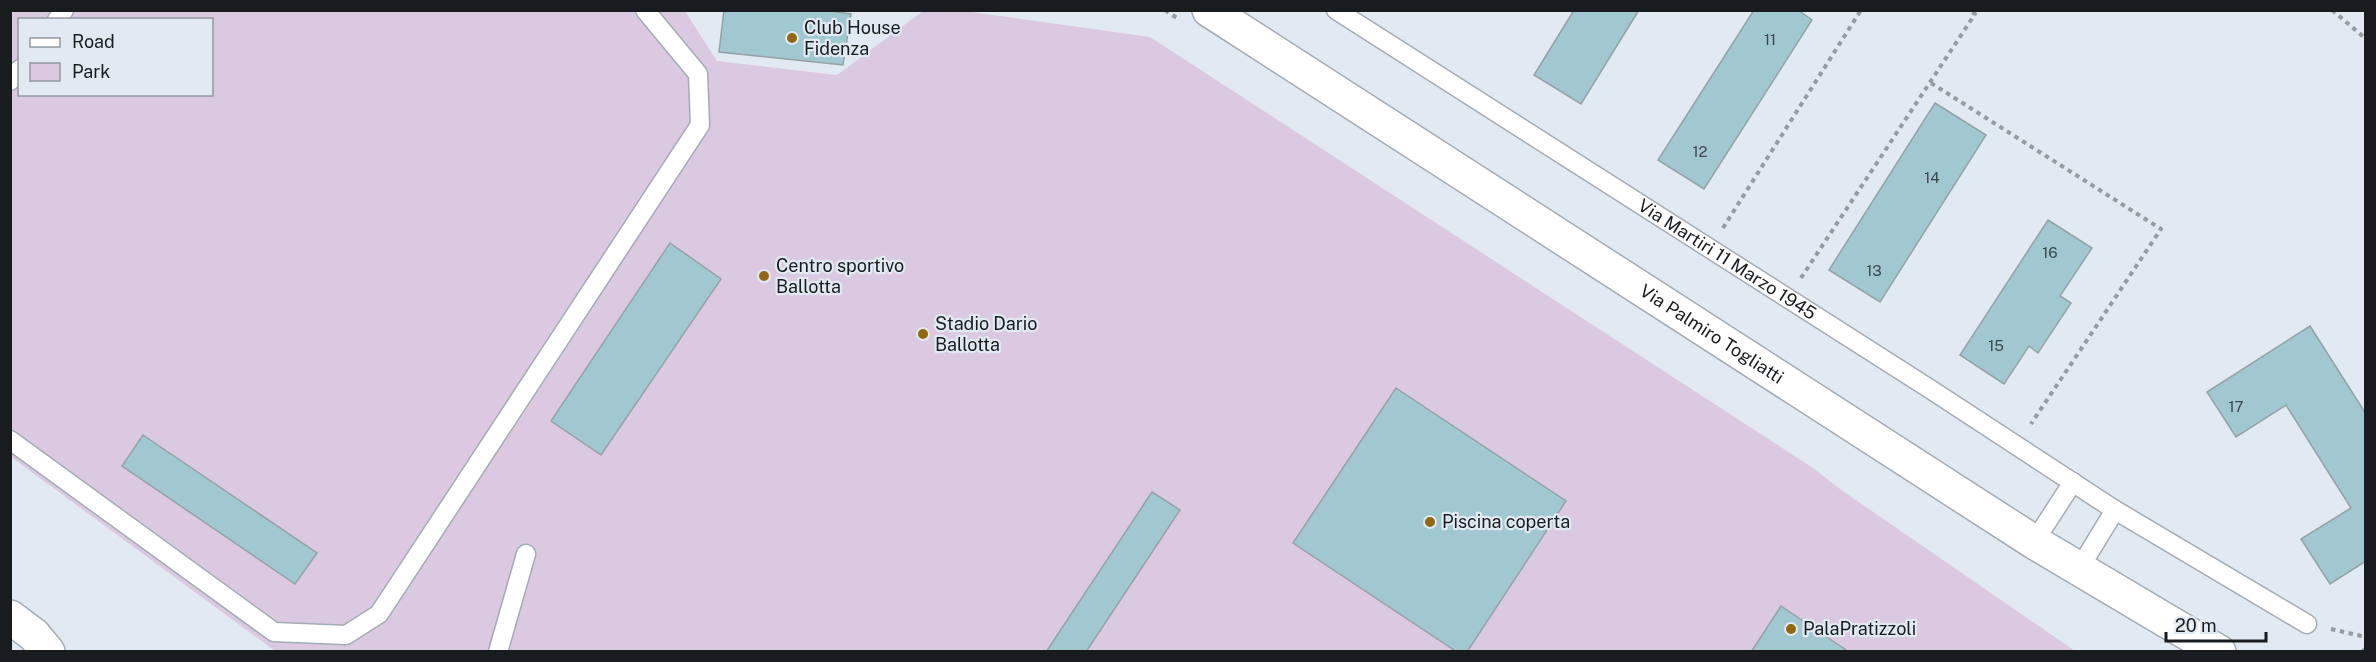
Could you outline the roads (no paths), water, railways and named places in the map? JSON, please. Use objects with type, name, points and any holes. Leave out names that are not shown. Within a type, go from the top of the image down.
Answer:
[{"type":"street","name":"Via Palmiro Togliatti","points":[[1209,10],[2034,542],[2218,651]]},
{"type":"street","points":[[10,617],[34,635],[48,651]]},
{"type":"street","points":[[2166,619],[2198,651]]},
{"type":"lane","points":[[10,440],[274,632],[346,635],[379,614],[700,125],[698,74],[645,10]]},
{"type":"lane","name":"Via Martiri 11 Marzo 1945","points":[[1336,10],[2115,510],[2307,624]]},
{"type":"lane","points":[[2034,542],[2073,482]]},
{"type":"lane","points":[[2079,569],[2115,510]]},
{"type":"lane","points":[[498,651],[526,554]]},
{"type":"place","name":"Club House Fidenza","points":[[792,38]]},
{"type":"place","name":"Centro sportivo Ballotta","points":[[764,276]]},
{"type":"place","name":"Stadio Dario Ballotta","points":[[923,334]]},
{"type":"place","name":"Piscina coperta","points":[[1430,522]]},
{"type":"place","name":"PalaPratizzoli","points":[[1791,629]]}]
